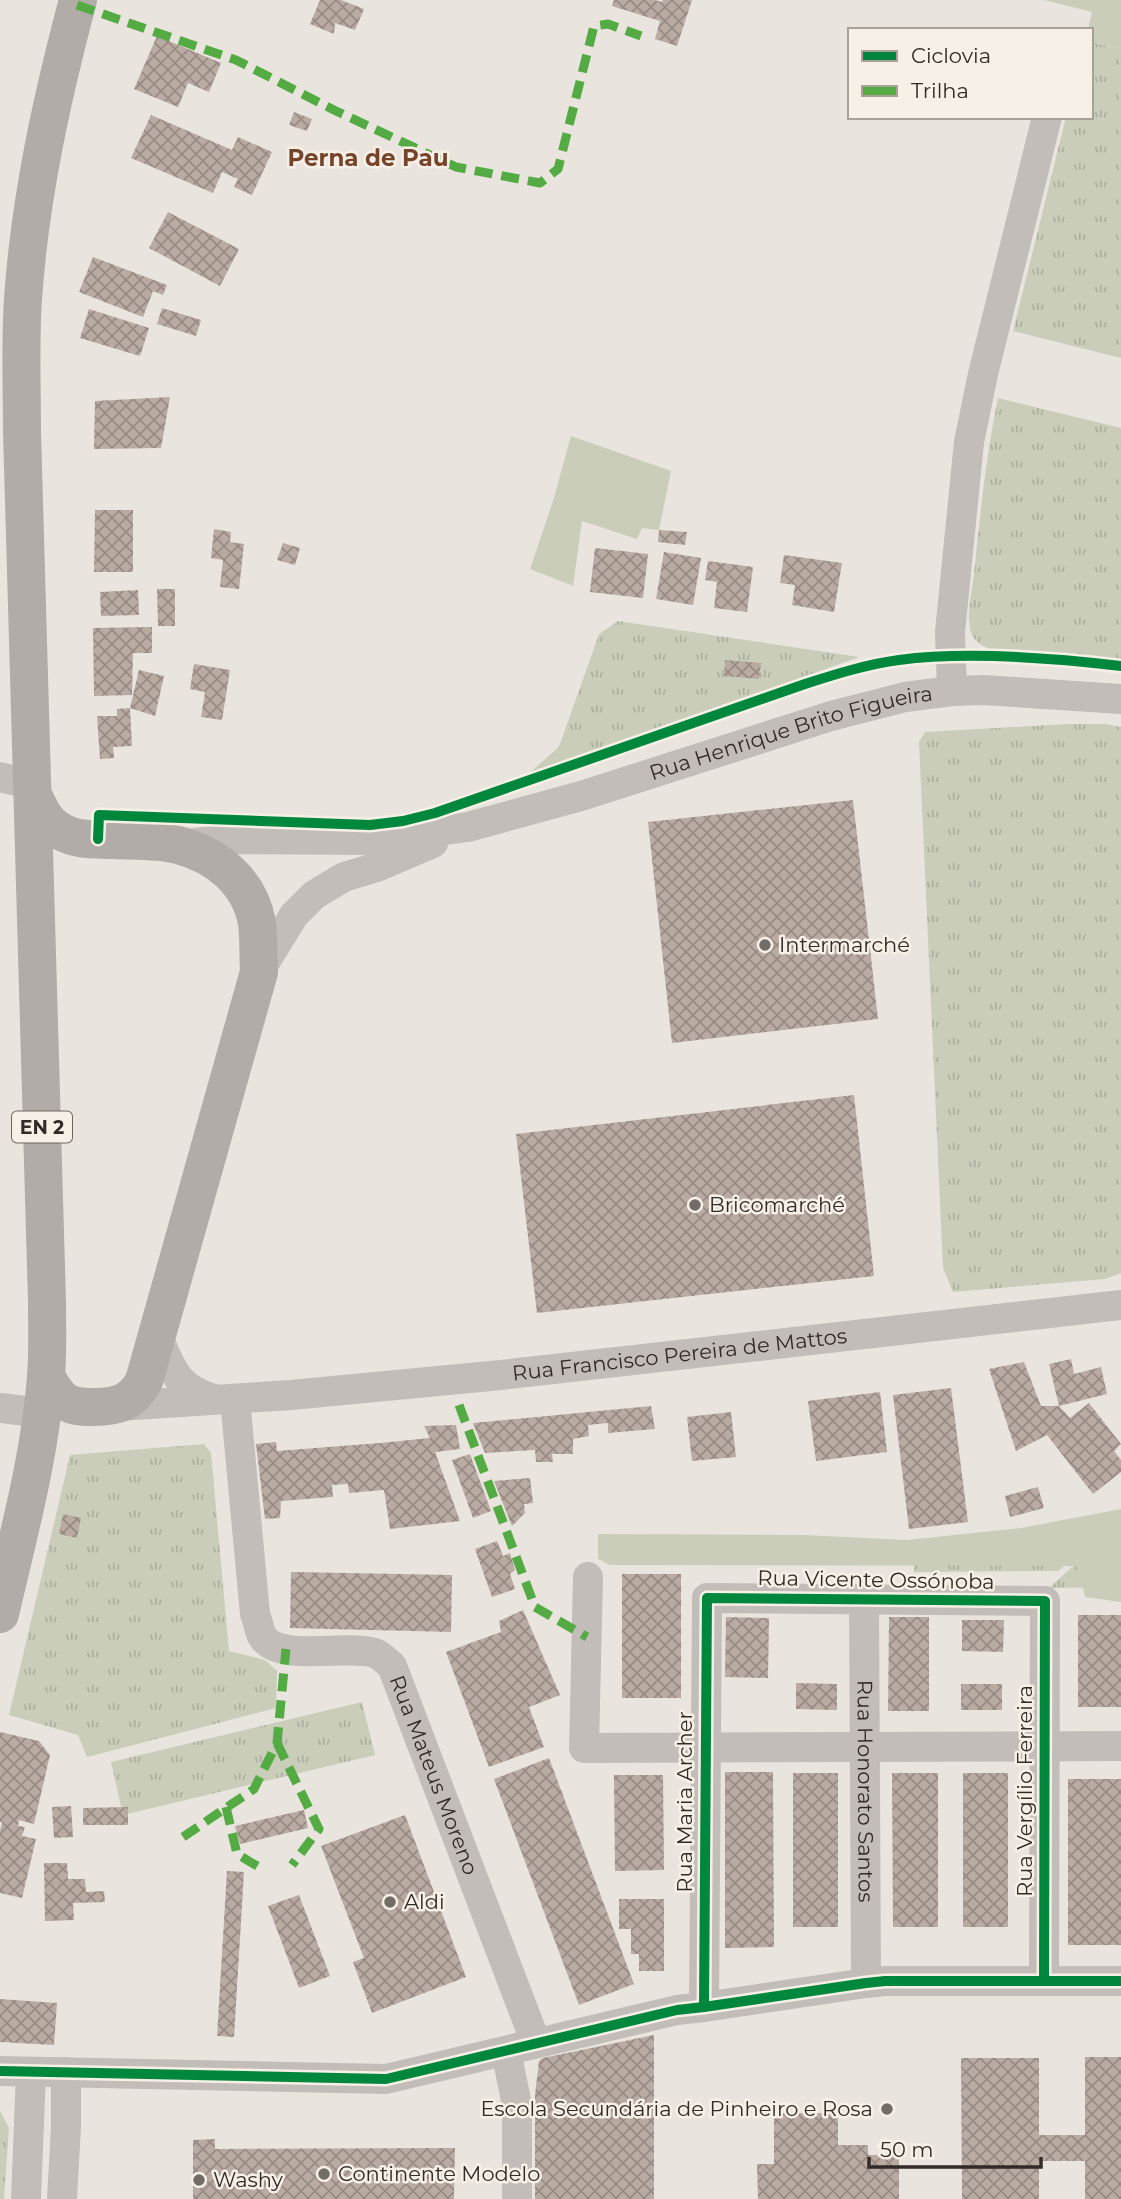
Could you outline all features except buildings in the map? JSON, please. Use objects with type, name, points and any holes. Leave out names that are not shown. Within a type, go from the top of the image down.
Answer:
[{"type":"main road","name":"EN 2","points":[[0,1614],[36,1454],[44,1395],[47,1302],[35,877],[22,786],[23,299],[35,194],[51,105],[78,0]]},
{"type":"main road","points":[[22,786],[50,824],[61,832],[80,839],[177,845],[213,858],[232,873],[249,898],[257,923],[259,972],[144,1381],[139,1390],[112,1406],[62,1428],[49,1438],[36,1454]]},
{"type":"main road","points":[[35,877],[46,861],[61,847],[80,839]]},
{"type":"main road","points":[[44,1395],[55,1392],[73,1406],[112,1406]]},
{"type":"street","points":[[952,691],[950,632],[970,442],[983,374],[1047,119]]},
{"type":"street","name":"Rua Henrique Brito Figueira","points":[[468,827],[581,796],[831,716],[905,697],[952,691],[1009,691],[1121,699]]},
{"type":"street","points":[[177,845],[229,839],[372,840],[468,827]]},
{"type":"street","points":[[259,972],[294,915],[314,895],[344,877],[377,867],[468,827]]},
{"type":"street","name":"Rua Francisco Pereira de Mattos","points":[[112,1406],[501,1376],[1121,1305]]},
{"type":"street","points":[[158,1337],[181,1383],[196,1393],[227,1399]]},
{"type":"street","points":[[0,1408],[44,1395]]},
{"type":"street","name":"Rua Mateus Moreno","points":[[227,1399],[256,1614],[263,1637],[276,1647],[286,1649],[363,1650],[379,1654],[392,1667],[536,2043]]},
{"type":"street","points":[[588,1577],[584,1748],[1121,1745]]},
{"type":"street","name":"Rua Maria Archer","points":[[704,2007],[707,1598]]},
{"type":"street","name":"Rua Vicente Ossónoba","points":[[707,1598],[1045,1601]]},
{"type":"street","name":"Rua Honorato Santos","points":[[864,1599],[866,1983]]},
{"type":"street","name":"Rua Vergílio Ferreira","points":[[1044,1980],[1045,1601]]},
{"type":"street","points":[[0,2071],[386,2079],[677,2010],[866,1983],[1121,1981]]},
{"type":"street","points":[[506,2051],[517,2105],[517,2199]]},
{"type":"street","points":[[26,2199],[31,2072]]},
{"type":"street","points":[[62,2199],[66,2072]]},
{"type":"green space","points":[[1044,0],[1121,0],[1121,49],[1093,42],[1093,28],[1088,28],[1092,12]]},
{"type":"green space","points":[[1093,42],[1121,49],[1121,358],[1013,331],[1066,119],[1093,119]]},
{"type":"green space","points":[[998,398],[1121,428],[1121,663],[1000,652],[982,645],[973,636],[969,618],[970,603]]},
{"type":"green space","points":[[571,436],[671,471],[659,530],[642,528],[637,539],[582,521],[573,586],[530,569]]},
{"type":"green space","points":[[618,621],[859,657],[559,765],[519,782],[559,747],[599,634]]},
{"type":"green space","points":[[1106,724],[1121,727],[1121,1273],[1105,1279],[953,1292],[943,1268],[919,742],[925,732]]},
{"type":"green space","points":[[204,1444],[211,1453],[229,1651],[265,1660],[277,1671],[276,1708],[87,1757],[78,1735],[9,1715],[70,1455]]},
{"type":"green space","points":[[1121,1509],[1121,1602],[1085,1597],[1078,1566],[610,1565],[598,1559],[598,1534],[804,1535],[907,1540],[1021,1528]]},
{"type":"green space","points":[[914,1547],[1069,1562],[1058,1571],[914,1572]]},
{"type":"green space","points":[[1107,1558],[1121,1587],[1049,1588],[1072,1567]]},
{"type":"green space","points":[[362,1702],[375,1755],[123,1815],[111,1762]]},
{"type":"green space","points":[[0,2111],[9,2128],[4,2199],[0,2199]]},
{"type":"marked path","points":[[77,5],[236,60],[334,110],[456,167],[540,183],[558,169],[594,26],[608,24],[641,36]]},
{"type":"marked path","points":[[459,1405],[535,1607],[587,1637]]},
{"type":"marked path","points":[[183,1837],[254,1789],[277,1743],[286,1649]]},
{"type":"marked path","points":[[277,1743],[319,1829],[292,1865]]},
{"type":"marked path","points":[[226,1807],[237,1854],[262,1869]]},
{"type":"cycle path","points":[[98,839],[99,815],[370,825],[403,821],[435,813],[805,684],[887,662],[925,657],[981,656],[1039,658],[1121,666]]},
{"type":"cycle path","points":[[704,2007],[707,1598],[1045,1601],[1044,1980]]},
{"type":"cycle path","points":[[0,2071],[386,2079],[677,2010],[866,1983],[1121,1981]]},
{"type":"place","name":"Intermarché","points":[[765,945]]},
{"type":"place","name":"Bricomarché","points":[[695,1205]]},
{"type":"place","name":"Aldi","points":[[390,1902]]},
{"type":"place","name":"Escola Secundária de Pinheiro e Rosa","points":[[887,2109]]},
{"type":"place","name":"Continente Modelo","points":[[324,2174]]},
{"type":"place","name":"Washy","points":[[199,2180]]},
{"type":"district","name":"Perna de Pau","points":[[368,158]]}]
